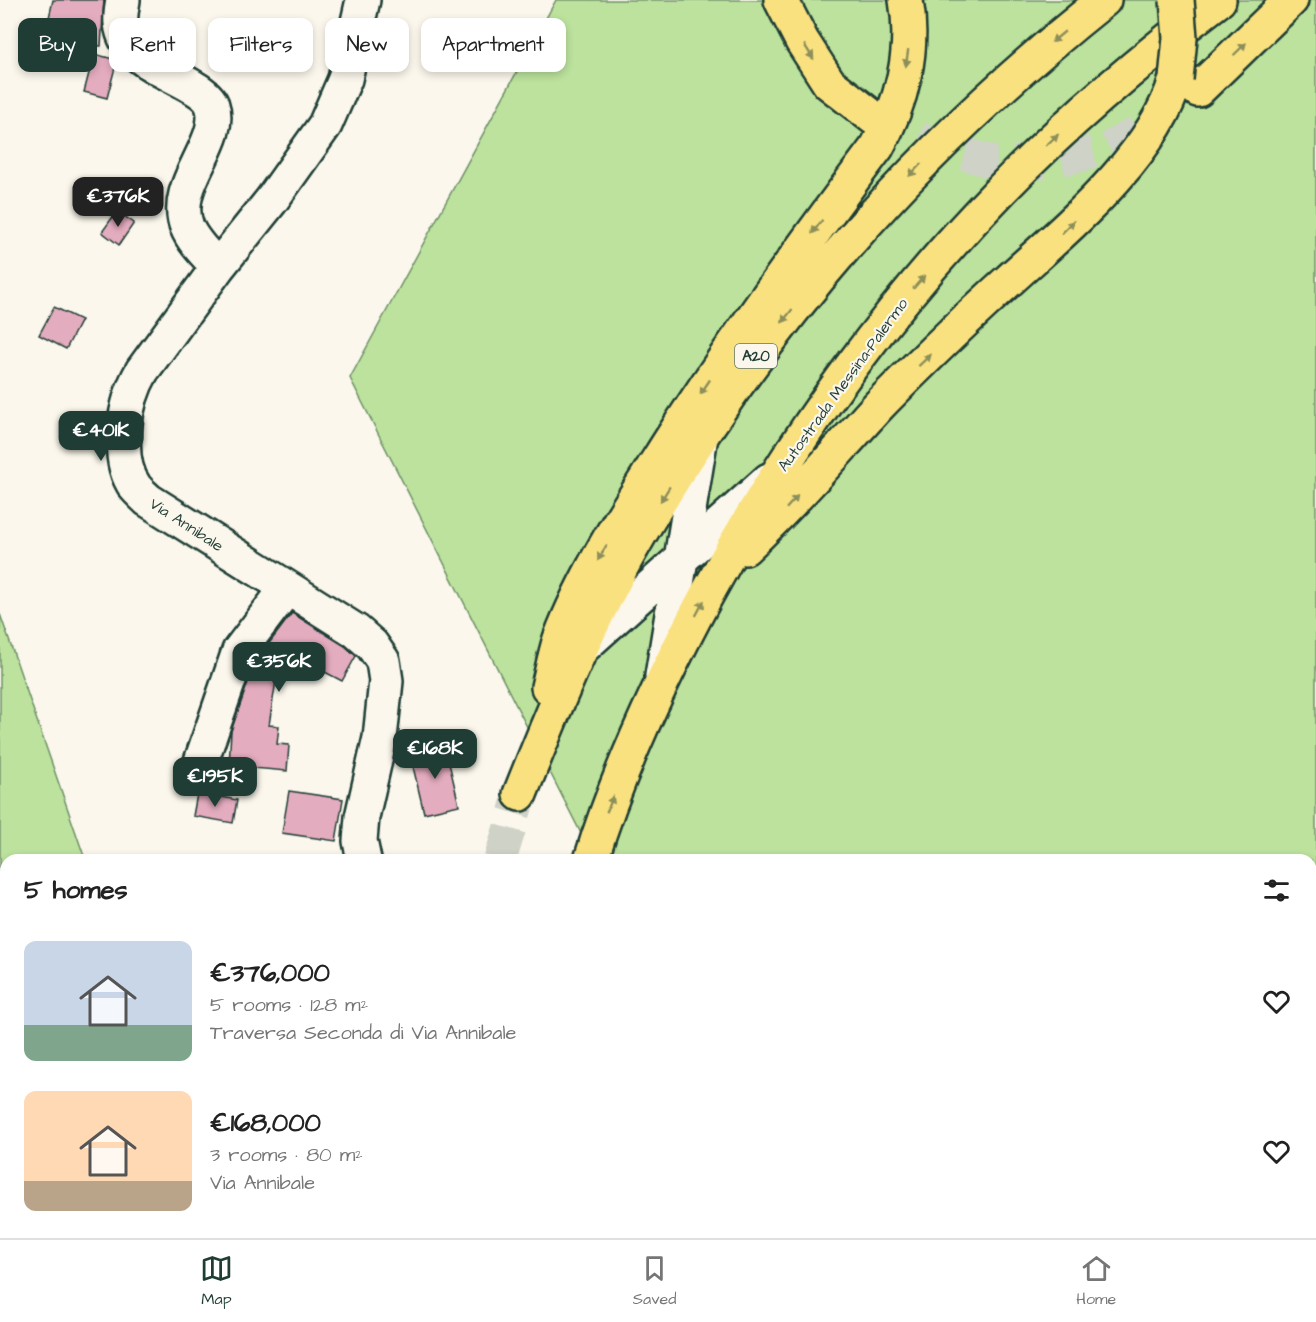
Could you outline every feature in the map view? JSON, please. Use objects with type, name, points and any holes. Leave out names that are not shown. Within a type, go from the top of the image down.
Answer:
[{"type":"highway","points":[[781,0],[802,41],[829,83],[874,118]]},
{"type":"highway","name":"A20","points":[[906,0],[909,24],[908,58],[899,99],[886,132],[805,242],[702,391],[598,559],[560,639],[520,794],[583,647],[639,536],[701,436],[762,348],[799,300],[868,219],[915,170],[992,95],[1104,0]]},
{"type":"highway","points":[[1177,0],[1187,85]]},
{"type":"highway","name":"Autostrada Messina-Palermo","points":[[593,854],[603,821],[660,684],[719,572],[774,476],[812,421],[899,304],[1001,189],[1048,143],[1116,84],[1219,0]]},
{"type":"highway","points":[[719,572],[781,514],[882,401],[1104,191],[1166,106],[1187,85],[1291,0]]},
{"type":"street","points":[[123,0],[121,22],[125,38],[132,50],[146,61],[201,92],[211,102],[215,116],[214,126],[192,174],[185,207],[186,226],[218,267]]},
{"type":"street","name":"Via Annibale","points":[[363,0],[345,79],[325,125],[271,201],[218,267],[133,386],[124,434],[127,464],[134,486],[148,500],[356,631],[372,645],[383,661],[386,681],[380,738],[362,817],[360,841],[363,854]]},
{"type":"street","points":[[660,684],[701,436]]},
{"type":"street","points":[[583,647],[774,476]]},
{"type":"street","points":[[196,776],[239,651],[287,588]]},
{"type":"green space","points":[[556,0],[1316,0],[1316,854],[591,854],[350,378],[517,72],[566,72],[566,18],[546,18]]},
{"type":"green space","points":[[0,614],[83,854],[0,854]]},
{"type":"building","points":[[53,0],[104,0],[101,46],[97,46],[97,18],[49,18]]},
{"type":"building","points":[[97,55],[109,58],[109,72],[114,72],[107,98],[84,92],[89,72],[97,72]]},
{"type":"building","points":[[117,211],[134,223],[119,245],[102,232]]},
{"type":"building","points":[[54,307],[81,320],[66,349],[39,335]]},
{"type":"building","points":[[292,613],[345,646],[356,656],[342,681],[281,649],[269,725],[279,726],[277,744],[289,745],[287,771],[229,766],[231,731],[255,662]]},
{"type":"building","points":[[445,746],[459,805],[424,813],[410,754]]},
{"type":"building","points":[[289,791],[343,799],[336,841],[282,833]]},
{"type":"building","points":[[197,794],[237,800],[233,823],[193,816]]},
{"type":"tunnel","points":[[874,118],[930,143],[988,161],[1048,163],[1107,149],[1166,116]]},
{"type":"tunnel","points":[[502,854],[520,794]]}]
